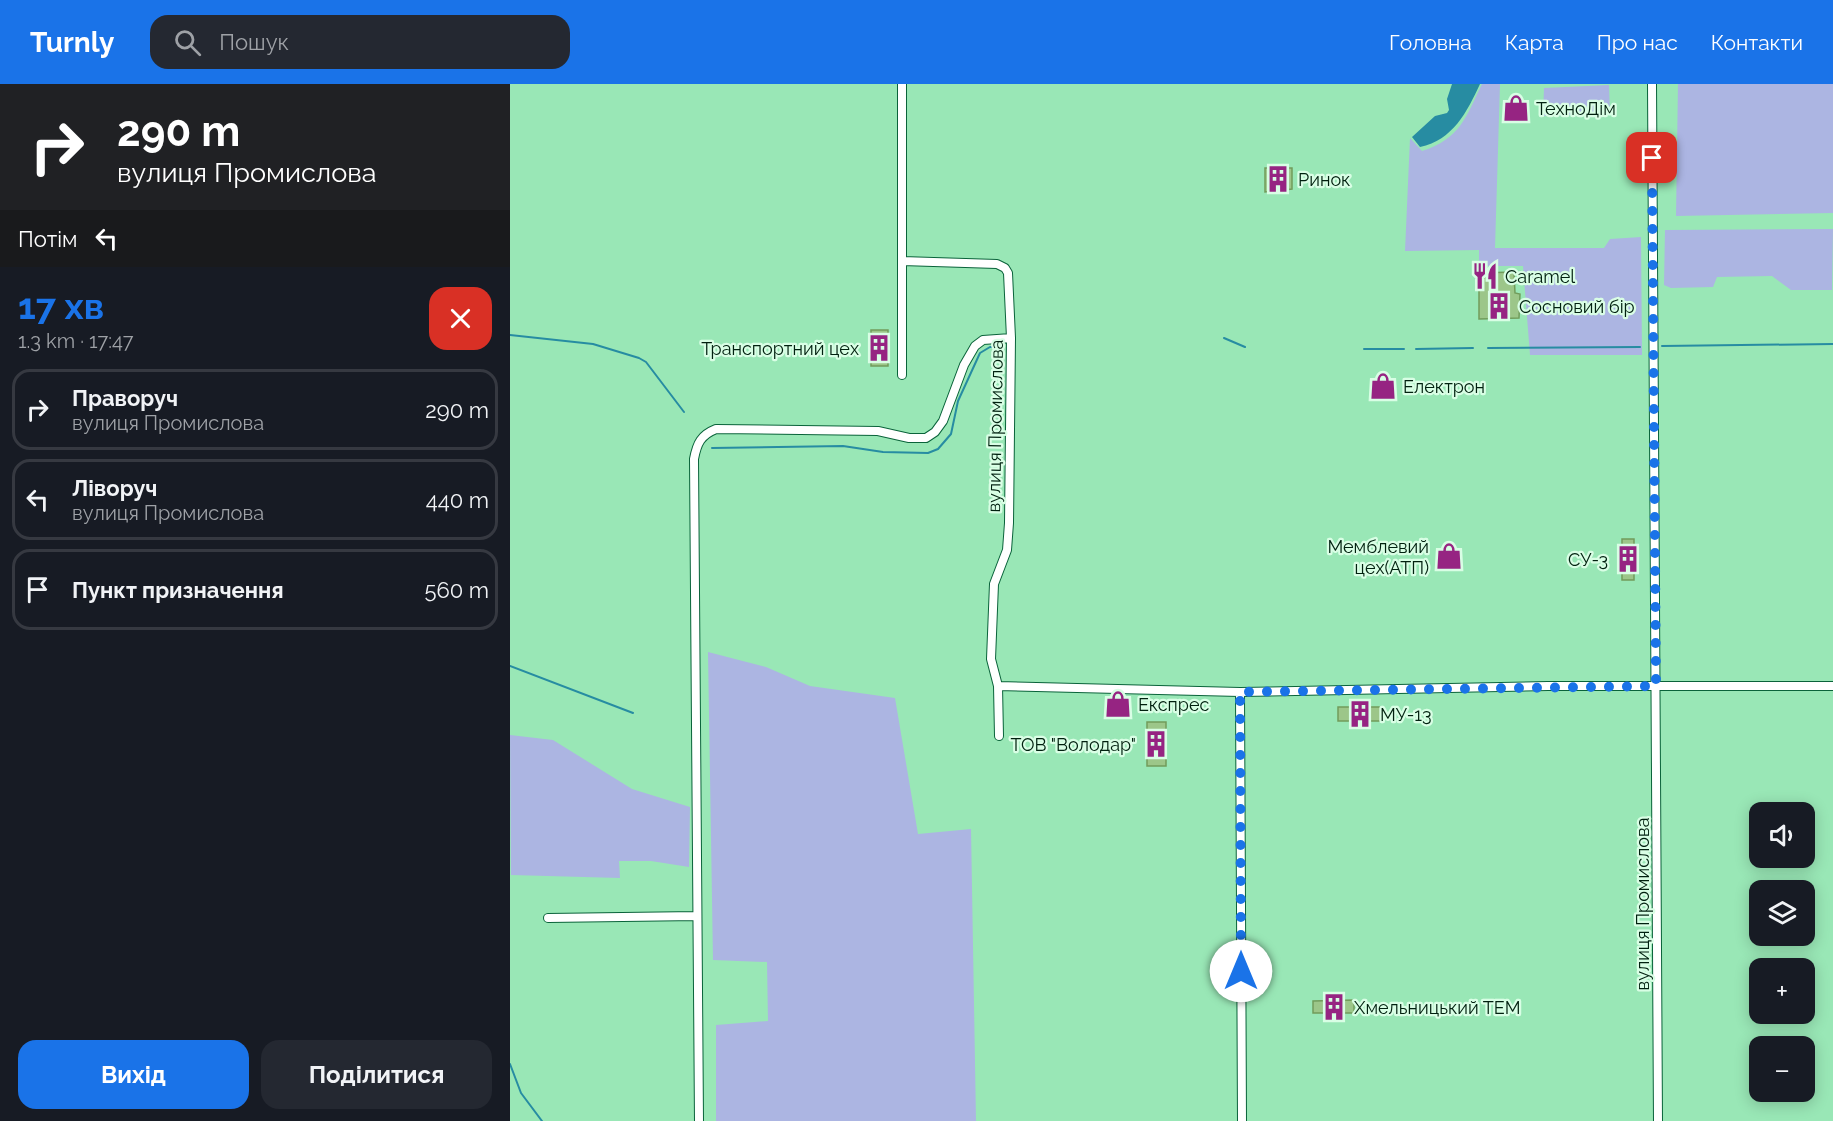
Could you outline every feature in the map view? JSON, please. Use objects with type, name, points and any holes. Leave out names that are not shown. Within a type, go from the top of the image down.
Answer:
[{"type":"street","points":[[902,84],[902,375]]},
{"type":"street","name":"вулиця Промислова","points":[[1652,84],[1658,1121]]},
{"type":"street","name":"вулиця Промислова","points":[[902,261],[1003,266],[1008,273],[1011,338],[1007,550],[994,584],[991,659],[998,687],[999,736]]},
{"type":"street","points":[[699,1121],[694,459],[696,446],[702,436],[716,429],[878,431],[909,438],[926,438],[935,432],[943,421],[962,371],[975,346],[983,340],[1011,338]]},
{"type":"street","points":[[998,687],[1240,692],[1833,686]]},
{"type":"street","points":[[1240,692],[1242,1121]]},
{"type":"street","points":[[548,918],[697,916]]},
{"type":"shaded area","points":[[1452,84],[1480,84],[1458,123],[1441,138],[1420,147],[1412,137],[1435,116],[1447,113],[1449,110],[1447,99]]},
{"type":"shaded area","points":[[1482,84],[1500,84],[1495,248],[1604,248],[1610,239],[1641,237],[1642,355],[1530,355],[1523,266],[1479,266],[1479,250],[1405,251],[1410,138],[1422,151],[1445,140],[1466,117]]},
{"type":"shaded area","points":[[1678,84],[1833,84],[1833,213],[1676,216]]},
{"type":"shaded area","points":[[1609,85],[1610,114],[1543,116],[1544,88]]},
{"type":"shaded area","points":[[1833,229],[1832,290],[1791,290],[1772,276],[1717,277],[1713,287],[1671,288],[1664,285],[1665,230]]},
{"type":"shaded area","points":[[708,652],[766,667],[810,686],[895,698],[918,834],[971,829],[976,1121],[716,1121],[716,1025],[768,1021],[767,962],[713,960]]},
{"type":"shaded area","points":[[510,735],[553,740],[632,789],[690,807],[689,867],[651,861],[619,861],[620,878],[511,875]]},
{"type":"building","name":"Ринок","points":[[1265,168],[1292,168],[1292,189],[1265,192]]},
{"type":"building","name":"Сосновий бір","points":[[1514,272],[1515,293],[1520,294],[1519,318],[1479,319],[1479,273]]},
{"type":"building","name":"Транспортний цех","points":[[871,330],[888,330],[888,366],[871,366]]},
{"type":"building","name":"СУ-3","points":[[1622,539],[1634,539],[1634,580],[1622,580]]},
{"type":"building","name":"МУ-13","points":[[1338,707],[1382,707],[1382,721],[1338,721]]},
{"type":"building","name":"ТОВ \"Володар\"","points":[[1147,722],[1166,722],[1166,766],[1147,766]]},
{"type":"building","name":"Хмельницький ТЕМ","points":[[1354,1000],[1354,1013],[1313,1013],[1313,1001]]},
{"type":"waterway","points":[[510,335],[593,344],[639,358],[646,362],[684,412]]},
{"type":"waterway","points":[[1224,338],[1245,347]]},
{"type":"waterway","points":[[1662,346],[1833,344]]},
{"type":"waterway","points":[[712,448],[843,446],[883,452],[928,453],[938,449],[951,434],[958,401],[980,353],[990,347],[999,347]]},
{"type":"waterway","points":[[1488,348],[1640,347]]},
{"type":"waterway","points":[[1416,349],[1473,348]]},
{"type":"waterway","points":[[1364,349],[1404,349]]},
{"type":"waterway","points":[[510,666],[633,713]]},
{"type":"waterway","points":[[510,1064],[521,1093],[542,1121]]},
{"type":"place","name":"ТехноДім","points":[[1516,108]]},
{"type":"place","name":"Ринок","points":[[1278,179]]},
{"type":"place","name":"Caramel","points":[[1485,276]]},
{"type":"place","name":"Сосновий бір","points":[[1499,306]]},
{"type":"place","name":"Транспортний цех","points":[[879,348]]},
{"type":"place","name":"Електрон","points":[[1383,386]]},
{"type":"place","name":"Мемблевий цех(АТП)","points":[[1449,556]]},
{"type":"place","name":"СУ-3","points":[[1628,559]]},
{"type":"place","name":"Експрес","points":[[1118,704]]},
{"type":"place","name":"МУ-13","points":[[1360,714]]},
{"type":"place","name":"ТОВ \"Володар\"","points":[[1156,744]]},
{"type":"place","name":"Хмельницький ТЕМ","points":[[1334,1007]]},
{"type":"route","points":[[1241,971],[1240,692],[1656,686],[1652,158]]}]
